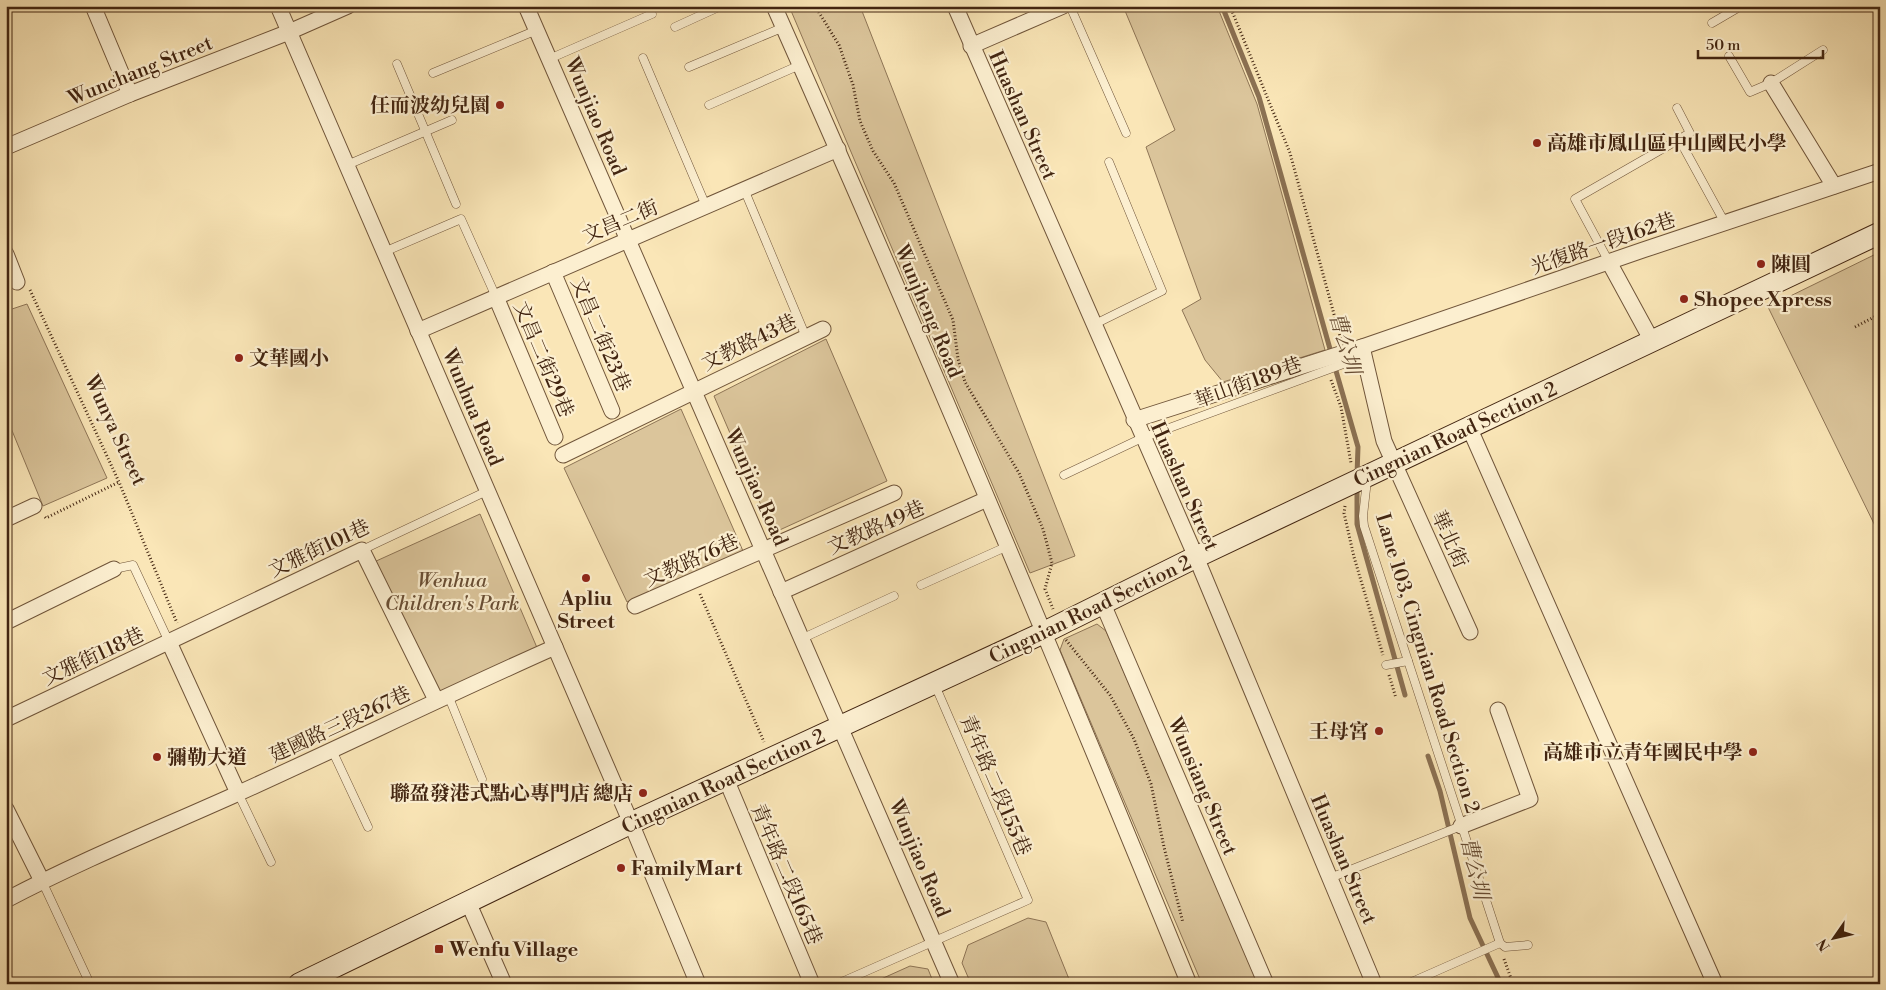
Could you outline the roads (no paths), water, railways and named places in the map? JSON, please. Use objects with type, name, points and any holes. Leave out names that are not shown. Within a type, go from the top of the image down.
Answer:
[{"type":"street","points":[[93,6],[130,94]]},
{"type":"street","name":"Wunhua Road","points":[[278,6],[631,823],[698,984]]},
{"type":"street","name":"Wunchang Street","points":[[6,147],[130,94],[289,32],[348,6]]},
{"type":"street","name":"Wunjiao Road","points":[[526,6],[952,984]]},
{"type":"street","name":"Wunjheng Road","points":[[774,6],[838,149],[1044,632]]},
{"type":"street","name":"Huashan Street","points":[[955,6],[1134,420],[1196,557],[1374,984]]},
{"type":"street","points":[[971,46],[1063,6]]},
{"type":"street","points":[[1771,84],[1834,186]]},
{"type":"street","name":"文昌二街","points":[[418,331],[838,149]]},
{"type":"street","name":"光復路一段162巷","points":[[1134,420],[1327,366],[1343,357],[1363,352],[1609,262],[1880,171]]},
{"type":"street","name":"Cingnian Road Section 2","points":[[312,981],[468,902],[631,823],[1044,632],[1359,479],[1880,233]]},
{"type":"street","points":[[6,254],[17,282]]},
{"type":"street","points":[[1609,262],[1652,341]]},
{"type":"street","name":"文昌二街23巷","points":[[553,272],[612,411]]},
{"type":"street","name":"文昌二街29巷","points":[[496,297],[555,437]]},
{"type":"street","name":"文教路43巷","points":[[563,455],[823,329]]},
{"type":"street","name":"華北街","points":[[1363,352],[1384,441],[1470,632]]},
{"type":"street","points":[[1469,427],[1715,984]]},
{"type":"street","name":"文教路76巷","points":[[635,606],[894,492]]},
{"type":"street","name":"文教路49巷","points":[[781,592],[987,499]]},
{"type":"street","points":[[6,519],[34,506]]},
{"type":"street","points":[[362,550],[442,697]]},
{"type":"street","name":"文雅街101巷","points":[[169,642],[362,550]]},
{"type":"street","points":[[6,622],[114,569]]},
{"type":"street","name":"Wunsiang Street","points":[[1102,604],[1266,984]]},
{"type":"street","points":[[1044,632],[1190,984]]},
{"type":"street","points":[[169,642],[238,793]]},
{"type":"street","name":"文雅街118巷","points":[[6,720],[169,642]]},
{"type":"street","name":"建國路三段267巷","points":[[6,900],[42,881],[554,647]]},
{"type":"street","points":[[1459,827],[1530,799],[1498,710]]},
{"type":"street","name":"青年路二段165巷","points":[[726,780],[812,984]]},
{"type":"street","points":[[6,809],[42,881]]},
{"type":"street","points":[[468,902],[504,984]]},
{"type":"lane","points":[[675,27],[721,6]]},
{"type":"lane","points":[[1070,6],[1126,133]]},
{"type":"lane","points":[[1712,23],[1741,6]]},
{"type":"lane","points":[[550,59],[652,14]]},
{"type":"lane","points":[[689,67],[784,27]]},
{"type":"lane","points":[[433,73],[537,30]]},
{"type":"lane","points":[[1729,56],[1750,92],[1771,84],[1823,50]]},
{"type":"lane","points":[[643,58],[706,206]]},
{"type":"lane","points":[[396,64],[456,204]]},
{"type":"lane","points":[[709,105],[800,65]]},
{"type":"lane","points":[[1609,262],[1575,199],[1690,133],[1677,108]]},
{"type":"lane","points":[[347,165],[452,120]]},
{"type":"lane","points":[[1679,139],[1725,223]]},
{"type":"lane","points":[[1093,325],[1162,291],[1109,162]]},
{"type":"lane","points":[[744,189],[806,337]]},
{"type":"lane","points":[[384,252],[461,219],[496,297]]},
{"type":"lane","name":"華山街189巷","points":[[1064,475],[1142,438],[1327,366]]},
{"type":"lane","name":"Lane 103, Cingnian Road Section 2","points":[[1359,479],[1364,526],[1408,660],[1496,945]]},
{"type":"lane","name":"文雅街101巷","points":[[362,550],[487,491]]},
{"type":"lane","points":[[921,585],[1008,546]]},
{"type":"lane","points":[[114,569],[132,565],[169,642]]},
{"type":"lane","points":[[801,639],[894,596]]},
{"type":"lane","points":[[1386,665],[1408,660]]},
{"type":"lane","name":"青年路二段155巷","points":[[934,683],[1028,900],[934,941]]},
{"type":"lane","points":[[442,697],[482,779]]},
{"type":"lane","points":[[332,750],[368,827]]},
{"type":"lane","points":[[238,793],[271,862]]},
{"type":"lane","points":[[1330,878],[1459,827]]},
{"type":"lane","points":[[42,881],[90,984]]},
{"type":"lane","points":[[837,984],[934,941]]},
{"type":"lane","points":[[1407,984],[1496,945],[1505,947],[1528,945]]},
{"type":"waterway","name":"曹公圳","points":[[1222,6],[1259,97],[1332,356]]},
{"type":"waterway","name":"曹公圳","points":[[1334,364],[1358,447],[1357,475]]},
{"type":"waterway","name":"曹公圳","points":[[1357,486],[1357,524],[1405,695]]},
{"type":"waterway","name":"曹公圳","points":[[1428,756],[1440,791],[1470,918],[1501,984]]},
{"type":"place","name":"任而波幼兒園","points":[[500,105]]},
{"type":"place","name":"高雄市鳳山區中山國民小學","points":[[1537,143]]},
{"type":"place","name":"陳圓","points":[[1761,264]]},
{"type":"place","name":"Shopee Xpress","points":[[1684,299]]},
{"type":"place","name":"文華國小","points":[[239,358]]},
{"type":"place","name":"Apliu Street","points":[[586,578]]},
{"type":"place","name":"王母宮","points":[[1379,731]]},
{"type":"place","name":"高雄市立青年國民中學","points":[[1753,752]]},
{"type":"place","name":"彌勒大道","points":[[157,757]]},
{"type":"place","name":"聯盈發港式點心專門店 總店","points":[[643,793]]},
{"type":"place","name":"FamilyMart","points":[[621,868]]},
{"type":"place","name":"Wenfu Village","points":[[439,949]]},
{"type":"park label","name":"Wenhua Children's Park","points":[[452,592]]}]
